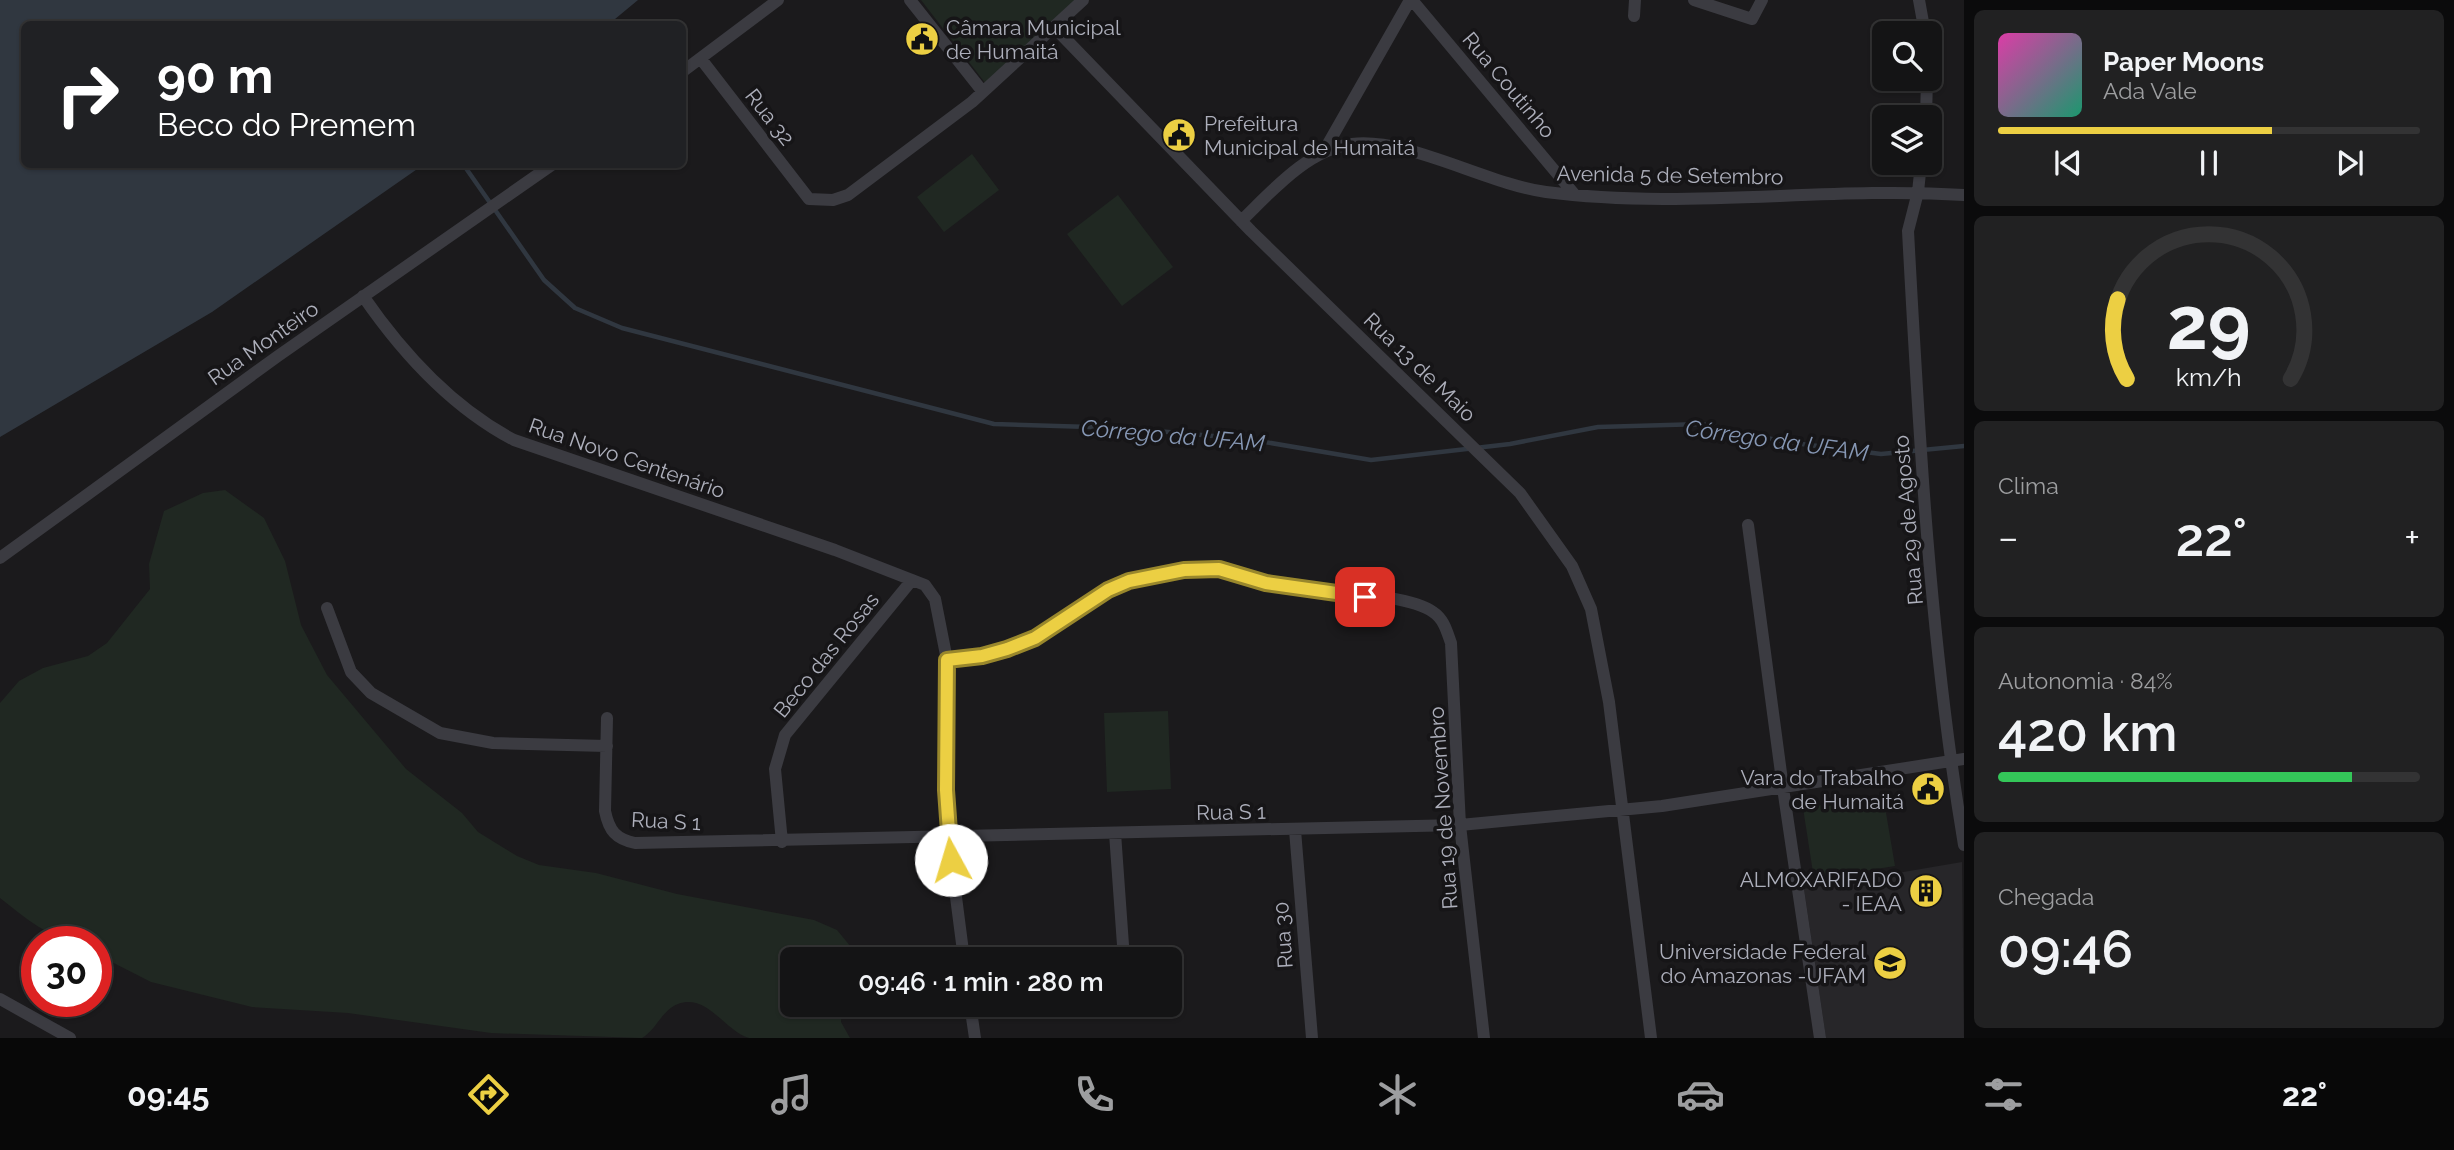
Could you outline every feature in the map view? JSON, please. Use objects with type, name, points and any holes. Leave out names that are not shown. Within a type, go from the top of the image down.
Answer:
[{"type":"street","points":[[686,69],[778,0]]},
{"type":"street","points":[[911,0],[983,92],[1083,0]]},
{"type":"street","points":[[1324,151],[1411,0]]},
{"type":"street","name":"Rua Coutinho","points":[[1411,0],[1575,195]]},
{"type":"street","points":[[1634,16],[1635,0]]},
{"type":"street","points":[[1694,0],[1752,19],[1762,0]]},
{"type":"street","points":[[1919,0],[1923,21]]},
{"type":"street","name":"Rua 13 de Maio","points":[[1054,27],[1241,221],[1520,493],[1572,566],[1594,622],[1609,702],[1620,811],[1651,1038]]},
{"type":"street","name":"Rua 32","points":[[701,59],[808,199],[833,200],[848,195],[983,92]]},
{"type":"street","name":"Avenida 5 de Setembro","points":[[1241,221],[1324,151],[1353,143],[1410,152],[1502,183],[1575,195],[1724,198],[1918,192],[1964,195]]},
{"type":"street","name":"Rua Monteiro","points":[[0,558],[363,296],[547,168]]},
{"type":"street","name":"Rua 29 de Agosto","points":[[1920,175],[1908,231],[1921,474],[1950,761],[1964,845]]},
{"type":"street","name":"Rua Novo Centenário","points":[[363,296],[426,374],[458,405],[505,435],[925,585],[935,598],[947,660]]},
{"type":"street","points":[[1748,525],[1783,788],[1821,1038]]},
{"type":"street","name":"Rua 19 de Novembro","points":[[947,660],[982,656],[1007,649],[1035,638],[1108,590],[1129,581],[1184,570],[1219,569],[1266,583],[1405,601],[1435,613],[1444,623],[1451,643],[1460,825],[1484,1038]]},
{"type":"street","name":"Beco das Rosas","points":[[782,842],[775,769],[785,735],[912,580]]},
{"type":"street","points":[[327,608],[351,672],[372,693],[440,733],[493,743],[607,746]]},
{"type":"street","points":[[947,660],[948,835],[962,947]]},
{"type":"street","name":"Rua S 1","points":[[607,718],[605,811],[608,824],[623,840],[635,843],[782,842],[948,835],[1460,825],[1620,811],[1964,759]]},
{"type":"street","name":"Rua 30","points":[[1295,830],[1312,1038]]},
{"type":"street","points":[[1115,833],[1123,947]]},
{"type":"street","points":[[0,999],[70,1038]]},
{"type":"street","points":[[972,1017],[975,1038]]},
{"type":"shaded area","points":[[0,0],[638,0],[613,21],[21,21],[21,168],[419,168],[212,312],[0,437]]},
{"type":"shaded area","points":[[921,0],[1076,0],[986,84]]},
{"type":"shaded area","points":[[972,154],[999,190],[944,232],[917,197]]},
{"type":"shaded area","points":[[1118,195],[1173,267],[1122,306],[1067,234]]},
{"type":"shaded area","points":[[225,490],[264,518],[285,561],[301,625],[327,675],[406,769],[462,813],[478,832],[517,856],[539,865],[596,873],[677,894],[814,920],[837,930],[851,947],[780,947],[780,1017],[841,1017],[841,1022],[850,1038],[749,1038],[707,1008],[688,1002],[672,1007],[642,1038],[491,1033],[348,1013],[252,1007],[151,982],[112,962],[112,926],[38,926],[0,898],[0,703],[19,681],[43,668],[88,656],[107,643],[150,589],[149,564],[164,511],[203,493]]},
{"type":"shaded area","points":[[1168,711],[1171,789],[1107,792],[1104,713]]},
{"type":"shaded area","points":[[1883,795],[1895,866],[1814,879],[1803,808]]},
{"type":"shaded area","name":"Universidade Federal do Amazonas -UFAM","points":[[1962,862],[1964,1038],[1826,1038],[1804,889]]},
{"type":"waterway","name":"Córrego da UFAM","points":[[466,168],[544,280],[575,308],[622,328],[994,424],[1123,428],[1247,439],[1371,460],[1510,444],[1598,427],[1702,424],[1786,442],[1881,454],[1964,446]]},
{"type":"place","name":"Câmara Municipal de Humaitá","points":[[922,39]]},
{"type":"place","name":"Prefeitura Municipal de Humaitá","points":[[1179,135]]},
{"type":"place","name":"Vara do Trabalho de Humaitá","points":[[1928,789]]},
{"type":"place","name":"ALMOXARIFADO - IEAA","points":[[1926,891]]},
{"type":"place","name":"Universidade Federal do Amazonas -UFAM","points":[[1890,963]]},
{"type":"route","points":[[951,860],[946,790],[947,660],[982,656],[1007,649],[1035,638],[1108,590],[1129,581],[1184,570],[1219,569],[1266,583],[1365,597]]}]
